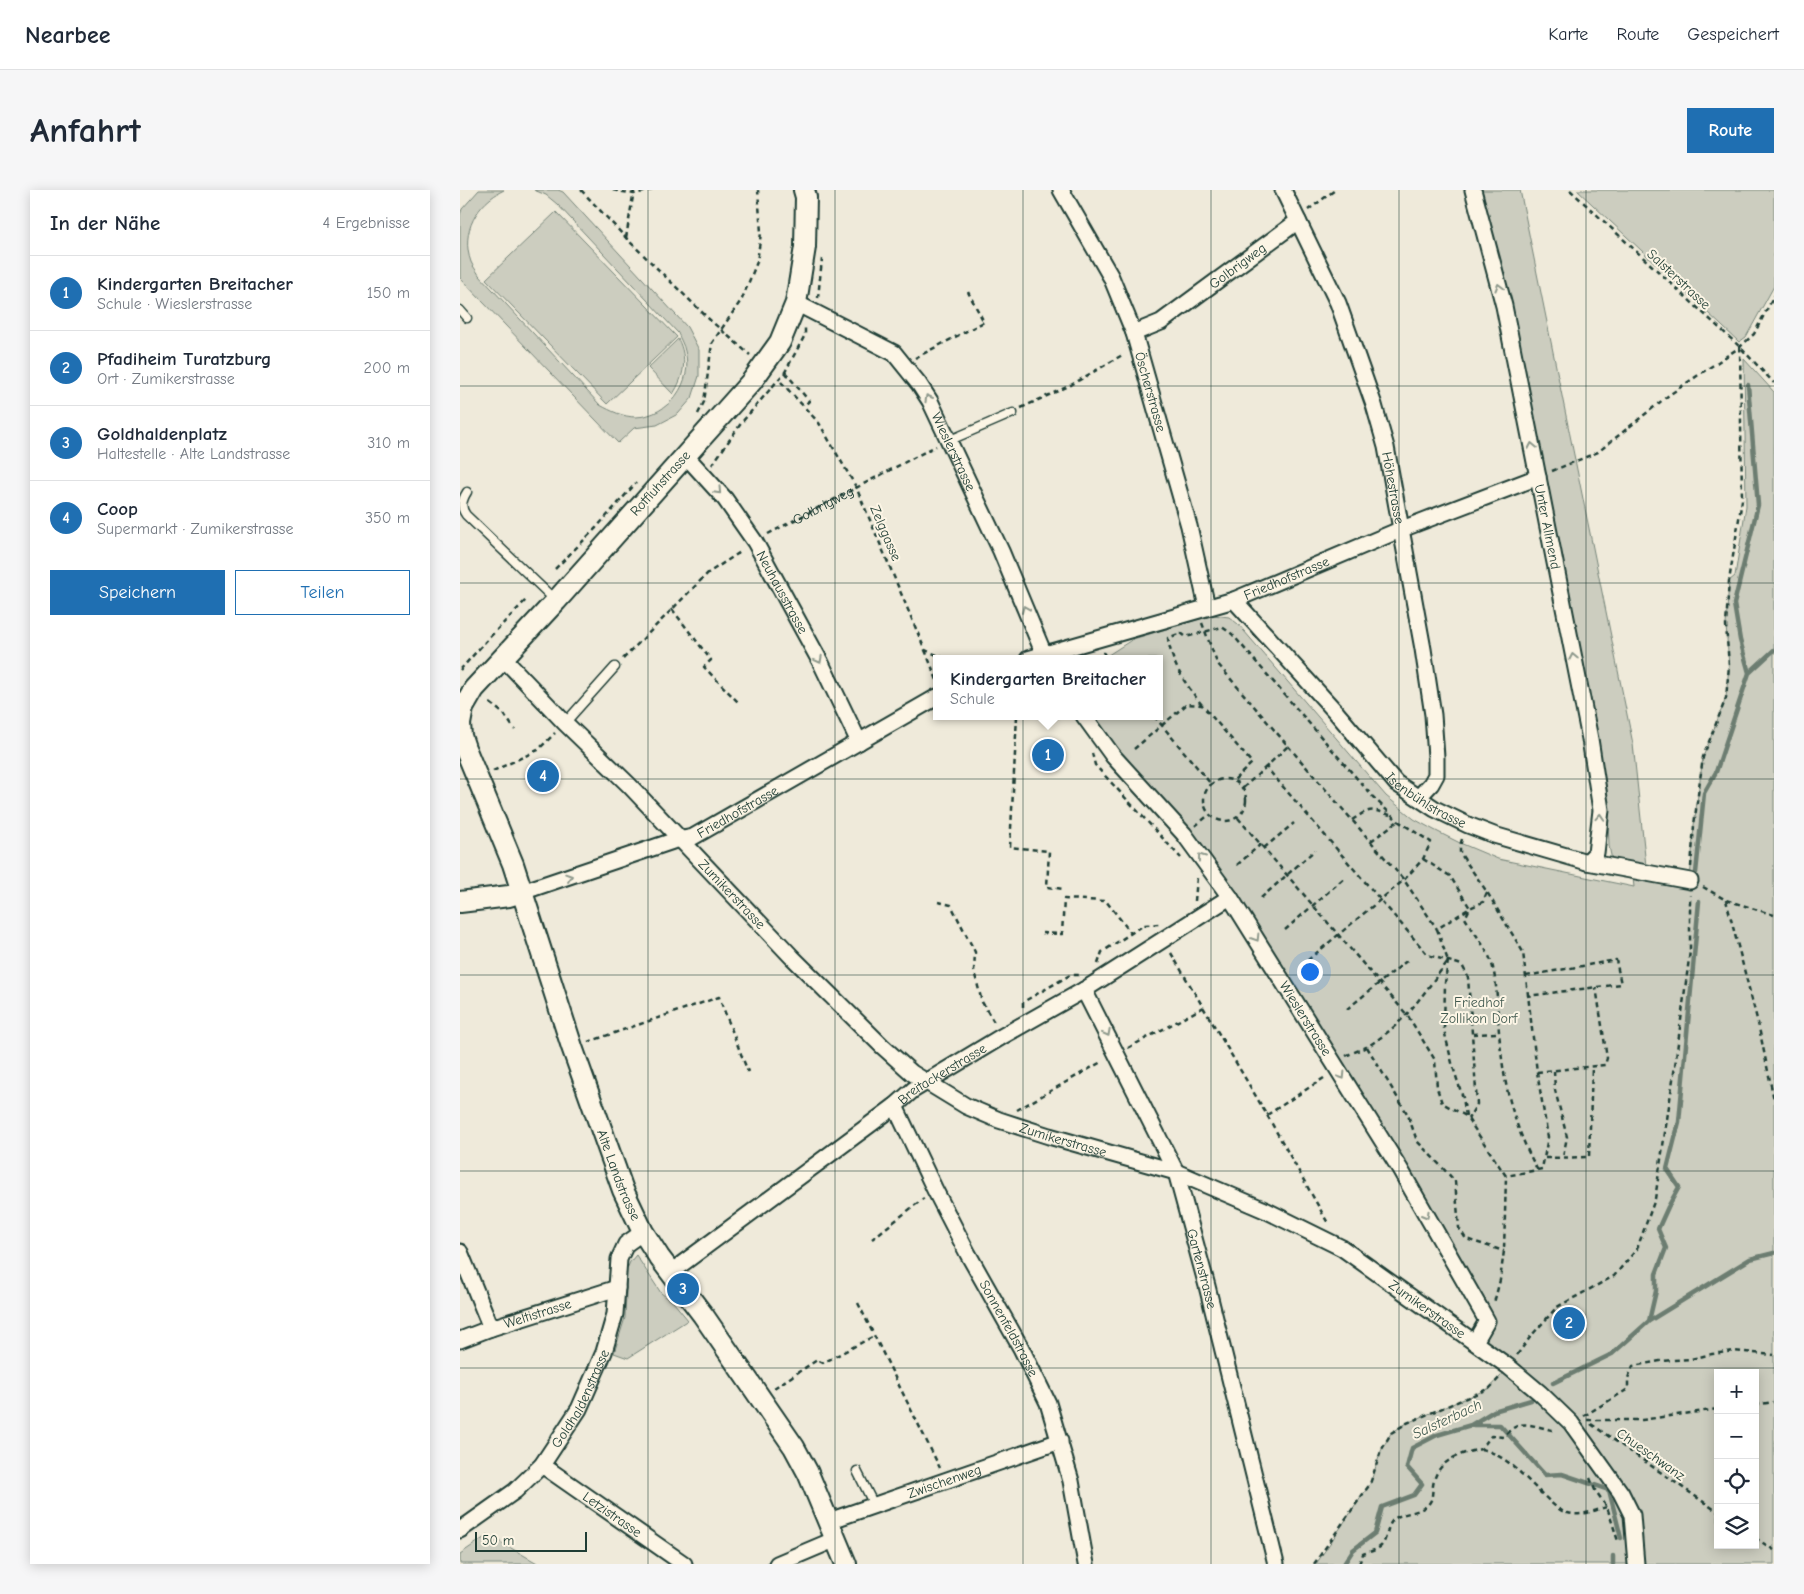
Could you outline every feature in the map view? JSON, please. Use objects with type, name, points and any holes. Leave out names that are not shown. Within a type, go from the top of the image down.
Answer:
[{"type":"main road","name":"Rotfluhstrasse","points":[[465,748],[461,730],[461,708],[474,689],[556,601],[752,381],[780,342],[796,303],[805,247],[806,197],[804,190]]},
{"type":"main road","name":"Alte Landstrasse","points":[[465,748],[513,864],[572,1047],[623,1190],[643,1232],[794,1447],[808,1473],[846,1564]]},
{"type":"main road","points":[[460,902],[509,896],[522,892]]},
{"type":"street","name":"Öscherstrasse","points":[[1062,190],[1110,277],[1134,333],[1189,526],[1203,609]]},
{"type":"street","name":"Höhestrasse","points":[[1283,190],[1338,303],[1355,348],[1386,447],[1402,529],[1433,715],[1436,775],[1431,784],[1419,797]]},
{"type":"street","name":"Unter Allmend","points":[[1473,190],[1504,306],[1590,739],[1601,810],[1596,853],[1587,862]]},
{"type":"street","name":"Golbrigweg","points":[[1134,333],[1161,322],[1298,221]]},
{"type":"street","name":"Wieslerstrasse","points":[[796,303],[894,353],[920,384],[930,401],[1001,551],[1045,655]]},
{"type":"street","name":"Neuhausstrasse","points":[[685,455],[725,499],[755,542],[822,663],[859,742]]},
{"type":"street","name":"Friedhofstrasse","points":[[1048,655],[1234,600],[1402,529],[1538,477]]},
{"type":"street","name":"Isenbühlstrasse","points":[[1234,600],[1335,711],[1396,783],[1435,808],[1468,825],[1494,835],[1587,862],[1690,881]]},
{"type":"street","name":"Zumikerstrasse","points":[[503,658],[565,723],[629,785],[792,956],[882,1046],[912,1073],[966,1106],[999,1120],[1176,1172],[1267,1211],[1342,1248],[1509,1367],[1540,1393],[1572,1424],[1621,1493],[1632,1515],[1636,1564]]},
{"type":"street","name":"Friedhofstrasse","points":[[522,892],[673,841],[693,837],[933,699]]},
{"type":"street","name":"Wieslerstrasse","points":[[1087,720],[1114,756],[1184,834],[1230,897],[1400,1169],[1486,1321]]},
{"type":"street","name":"Breitackerstrasse","points":[[671,1272],[895,1106],[913,1090],[1084,990],[1230,897]]},
{"type":"street","name":"Gartenstrasse","points":[[1084,990],[1176,1172],[1209,1295],[1276,1564]]},
{"type":"street","name":"Sonnenfeldstrasse","points":[[895,1106],[935,1190],[968,1254],[1021,1348],[1048,1403],[1071,1481],[1086,1564]]},
{"type":"street","name":"Goldhaldenstrasse","points":[[460,1530],[515,1491],[542,1465],[579,1409],[604,1352],[615,1314],[619,1259],[626,1244],[643,1232]]},
{"type":"street","points":[[460,1252],[491,1328]]},
{"type":"street","name":"Weltistrasse","points":[[460,1340],[491,1328],[618,1288]]},
{"type":"street","points":[[1475,1342],[1486,1321]]},
{"type":"street","name":"Zwischenweg","points":[[832,1530],[874,1505],[1060,1441]]},
{"type":"street","name":"Letzistrasse","points":[[542,1465],[684,1564]]},
{"type":"street","points":[[777,1564],[832,1530]]},
{"type":"lane","points":[[460,310],[467,318]]},
{"type":"lane","points":[[948,441],[1013,412]]},
{"type":"lane","points":[[468,492],[462,503],[462,509],[466,515],[556,601]]},
{"type":"lane","points":[[565,723],[615,667]]},
{"type":"lane","points":[[857,1471],[874,1505]]},
{"type":"path","points":[[581,190],[626,238],[753,357]]},
{"type":"path","points":[[613,190],[634,194],[652,190]]},
{"type":"path","points":[[626,238],[634,190]]},
{"type":"path","points":[[692,420],[704,402],[712,343],[742,299],[757,262],[761,233],[758,190]]},
{"type":"path","points":[[1298,221],[1335,190]]},
{"type":"path","name":"Salsterstrasse","points":[[1570,190],[1740,347],[1774,383]]},
{"type":"path","points":[[903,364],[984,322],[968,292]]},
{"type":"path","points":[[1538,477],[1598,452],[1669,395],[1740,347],[1754,334],[1774,296]]},
{"type":"path","points":[[1013,412],[1071,385],[1128,352]]},
{"type":"path","points":[[785,372],[810,401],[804,406]]},
{"type":"path","name":"Zelggasse","points":[[781,382],[819,423],[856,487],[933,670]]},
{"type":"path","points":[[705,477],[742,422]]},
{"type":"path","name":"Golbrigweg","points":[[615,667],[708,573],[755,542],[856,487],[948,441]]},
{"type":"path","points":[[554,569],[596,528],[637,482]]},
{"type":"path","points":[[460,670],[527,599]]},
{"type":"path","points":[[672,609],[711,660],[704,667],[739,704]]},
{"type":"path","points":[[1203,609],[1204,632],[1216,664],[1404,880],[1437,929],[1448,961],[1445,983],[1444,1030],[1453,1067],[1467,1117],[1506,1176],[1504,1251],[1500,1280],[1486,1321]]},
{"type":"path","points":[[1233,781],[1252,763],[1186,684],[1170,655],[1168,638],[1181,634],[1186,637],[1222,627],[1232,634],[1372,797],[1391,816],[1431,842],[1423,859],[1404,880],[1380,898],[1308,960]]},
{"type":"path","points":[[925,650],[937,655]]},
{"type":"path","points":[[490,703],[504,714],[515,730]]},
{"type":"path","points":[[1134,750],[1187,704],[1202,705]]},
{"type":"path","points":[[1017,720],[1010,848],[1049,851],[1047,887],[1064,888]]},
{"type":"path","points":[[1157,720],[1211,784]]},
{"type":"path","points":[[477,778],[538,750],[546,743]]},
{"type":"path","points":[[1243,788],[1288,746]]},
{"type":"path","points":[[1090,748],[1095,765],[1185,861]]},
{"type":"path","points":[[1266,767],[1428,955],[1462,965],[1468,977],[1477,1104],[1467,1117]]},
{"type":"path","points":[[1227,779],[1233,781],[1243,788],[1246,796],[1244,810],[1238,818],[1232,821],[1224,822],[1215,819],[1209,815],[1204,797],[1211,784],[1219,780],[1227,779]]},
{"type":"path","points":[[1352,820],[1365,811],[1376,810],[1391,816]]},
{"type":"path","points":[[1238,818],[1408,1016],[1435,1060],[1437,1088],[1442,1103],[1467,1117]]},
{"type":"path","points":[[1371,842],[1398,821]]},
{"type":"path","points":[[1264,848],[1294,823]]},
{"type":"path","points":[[1468,825],[1460,843],[1460,853],[1487,892],[1523,952],[1537,1072],[1548,1137],[1542,1169],[1506,1176]]},
{"type":"path","points":[[1237,865],[1261,844]]},
{"type":"path","points":[[1261,898],[1315,850]]},
{"type":"path","points":[[1423,859],[1450,876],[1470,908]]},
{"type":"path","points":[[1194,906],[1198,875]]},
{"type":"path","points":[[1285,930],[1343,879]]},
{"type":"path","points":[[1690,881],[1726,900],[1774,915]]},
{"type":"path","points":[[1437,929],[1483,902],[1487,892]]},
{"type":"path","points":[[1042,934],[1062,934],[1064,899],[1106,901],[1131,933]]},
{"type":"path","points":[[1726,900],[1758,1023],[1774,1100]]},
{"type":"path","points":[[938,902],[951,905],[975,952],[974,971],[982,1002],[1001,1037]]},
{"type":"path","points":[[1470,908],[1466,918],[1492,962],[1496,984],[1505,1087],[1513,1116],[1524,1144],[1538,1170]]},
{"type":"path","points":[[1098,965],[1102,952],[1144,925],[1167,924]]},
{"type":"path","points":[[1162,939],[1267,1115],[1342,1248]]},
{"type":"path","points":[[1347,1009],[1408,958]]},
{"type":"path","points":[[1526,976],[1616,960],[1621,984],[1527,996]]},
{"type":"path","points":[[1267,1115],[1350,1054],[1367,1047],[1399,1024],[1408,1016],[1448,961]]},
{"type":"path","points":[[1024,1024],[1023,1002],[1070,975],[1081,974]]},
{"type":"path","points":[[1537,1072],[1605,1065],[1607,1058],[1596,987]]},
{"type":"path","points":[[572,1047],[719,997],[748,1072]]},
{"type":"path","points":[[1135,1045],[1204,1007]]},
{"type":"path","points":[[1473,1034],[1499,1033]]},
{"type":"path","points":[[1367,1047],[1408,1115],[1417,1141],[1455,1181],[1458,1228],[1466,1239],[1504,1251]]},
{"type":"path","points":[[999,1120],[1117,1053]]},
{"type":"path","points":[[1545,1158],[1589,1157],[1592,1067]]},
{"type":"path","points":[[1554,1071],[1555,1090],[1567,1137],[1563,1157]]},
{"type":"path","points":[[872,1239],[935,1190]]},
{"type":"path","points":[[858,1303],[946,1480]]},
{"type":"path","points":[[760,1397],[817,1360],[823,1363],[874,1336]]},
{"type":"path","points":[[1572,1424],[1628,1389],[1628,1378],[1633,1366],[1660,1361],[1691,1359],[1734,1351],[1774,1355]]},
{"type":"path","points":[[1314,1564],[1370,1484],[1381,1451],[1391,1433],[1407,1423],[1490,1388],[1509,1367]]},
{"type":"path","points":[[1759,1404],[1774,1402]]},
{"type":"path","points":[[1481,1449],[1491,1436],[1503,1436],[1511,1428],[1521,1423],[1552,1430],[1572,1424],[1642,1420],[1714,1410]]},
{"type":"path","name":"Chueschwanz","points":[[1572,1424],[1714,1510]]},
{"type":"path","points":[[1359,1564],[1363,1554],[1380,1546],[1384,1541],[1388,1528],[1395,1518],[1422,1509],[1431,1500],[1434,1479],[1440,1467],[1458,1454],[1481,1449],[1494,1452],[1509,1463],[1556,1508],[1569,1514],[1582,1514],[1607,1507]]},
{"type":"path","points":[[1589,1475],[1595,1490],[1607,1507],[1620,1547]]},
{"type":"path","points":[[1759,1541],[1774,1550]]},
{"type":"green space","points":[[479,190],[504,190],[486,203],[473,220],[469,229],[468,251],[473,266],[479,275],[600,405],[631,417],[648,415],[659,411],[676,395],[682,385],[687,363],[684,349],[678,333],[557,204],[546,195],[534,190],[558,190],[563,192],[687,327],[699,350],[699,376],[692,398],[678,414],[657,425],[634,428],[618,443],[460,278],[460,215],[462,209]]},
{"type":"green space","points":[[1482,190],[1520,190],[1633,744],[1646,866],[1612,860],[1609,846],[1607,790],[1499,260]]},
{"type":"green space","points":[[1577,190],[1774,190],[1774,286],[1746,337],[1739,342]]},
{"type":"green space","points":[[556,212],[677,337],[607,404],[486,279]]},
{"type":"green space","points":[[678,339],[684,360],[680,381],[673,394],[648,368]]},
{"type":"green space","name":"Friedhof Zollikon Dorf","points":[[1744,359],[1774,392],[1774,1564],[1316,1564],[1370,1484],[1381,1451],[1391,1433],[1407,1423],[1490,1388],[1509,1367],[1475,1342],[1486,1321],[1230,897],[1087,720],[1163,720],[1163,655],[1108,655],[1133,639],[1213,615],[1229,617],[1238,624],[1386,796],[1414,819],[1460,843],[1498,859],[1634,887],[1632,870],[1690,881],[1694,825],[1703,757],[1726,698],[1729,666],[1726,625],[1729,581],[1735,576],[1746,506]]},
{"type":"green space","points":[[636,1255],[661,1293],[674,1303],[688,1320],[628,1358],[614,1353],[625,1318],[627,1269]]},
{"type":"green space","points":[[488,1535],[539,1564],[460,1564],[460,1554]]},
{"type":"waterway","points":[[1748,385],[1758,505],[1734,604],[1740,640],[1749,673]]},
{"type":"waterway","points":[[1696,873],[1704,793],[1716,772],[1749,673],[1774,650]]},
{"type":"waterway","points":[[1649,1321],[1656,1291],[1656,1274],[1666,1248],[1658,1229],[1679,1187],[1667,1169],[1679,1122],[1699,901]]},
{"type":"waterway","name":"Salsterbach","points":[[1553,1383],[1612,1354],[1649,1321],[1750,1259],[1774,1253]]},
{"type":"waterway","name":"Salsterbach","points":[[1344,1564],[1353,1550],[1375,1533],[1382,1507],[1414,1495],[1422,1484],[1407,1467],[1412,1448],[1437,1435],[1471,1425],[1494,1411],[1531,1400]]},
{"type":"waterway","points":[[1473,1425],[1500,1425],[1545,1475],[1562,1474],[1609,1490],[1621,1538]]},
{"type":"waterway","points":[[1613,1556],[1613,1564]]},
{"type":"place","name":"Kindergarten Breitacher","points":[[1048,755]]},
{"type":"place","name":"Coop","points":[[543,776]]},
{"type":"place","name":"Goldhaldenplatz","points":[[683,1289]]},
{"type":"place","name":"Pfadiheim Turatzburg","points":[[1569,1323]]}]
